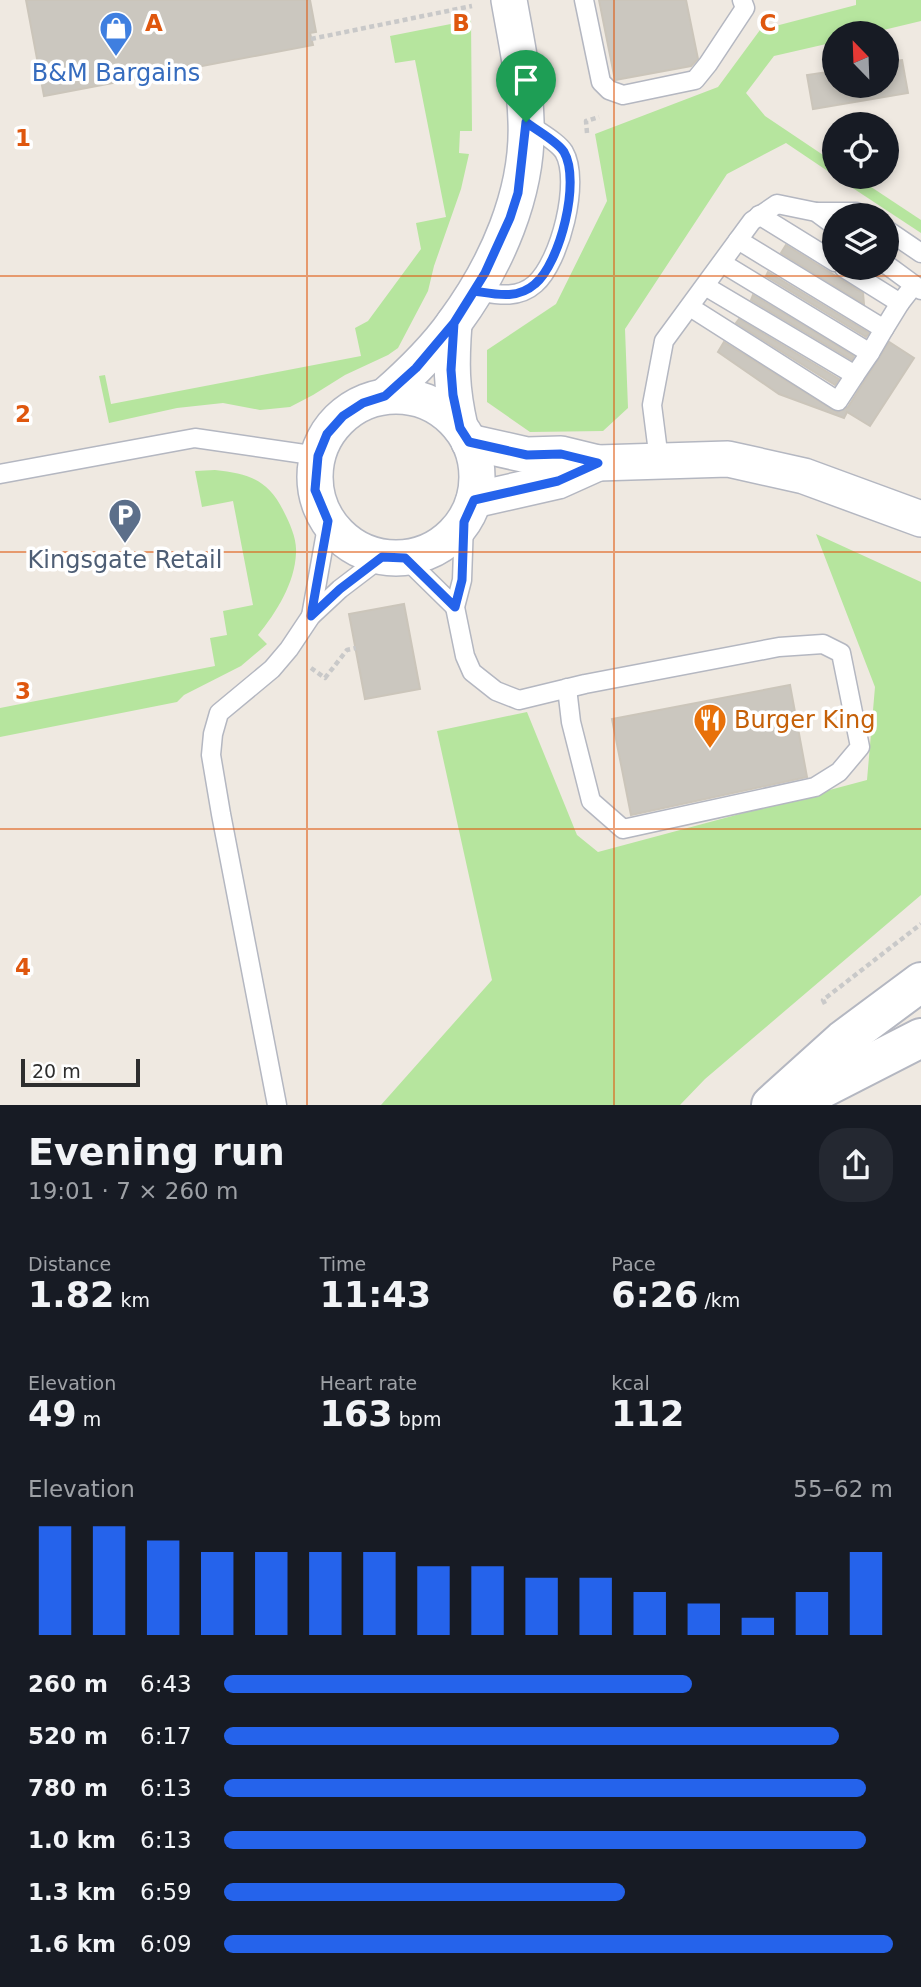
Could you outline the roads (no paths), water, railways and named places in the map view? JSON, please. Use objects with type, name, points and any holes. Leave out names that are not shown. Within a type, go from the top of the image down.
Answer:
[{"type":"street","points":[[385,396],[416,368],[454,323],[501,241],[518,193],[526,122],[518,51],[493,3]]},
{"type":"street","points":[[454,323],[451,370],[453,395],[465,435],[477,475],[469,511],[448,540],[428,552],[393,558],[351,545],[328,521],[315,490],[318,456],[327,434],[343,416],[363,403],[385,396],[407,397],[427,402],[445,412],[465,435],[527,455],[561,454],[598,463],[728,459],[804,476],[921,519]]},
{"type":"street","points":[[469,511],[558,481],[598,463]]},
{"type":"street","points":[[771,1105],[843,1040],[921,982]]},
{"type":"street","points":[[790,1105],[921,1038]]},
{"type":"lane","points":[[584,0],[601,82],[609,90],[623,95],[695,80],[745,8],[742,0]]},
{"type":"lane","points":[[474,291],[509,296],[536,284],[555,253],[571,197],[569,166],[563,150],[526,122]]},
{"type":"lane","points":[[659,460],[652,405],[664,341],[759,215],[777,204],[822,212]]},
{"type":"lane","points":[[816,212],[822,216]]},
{"type":"lane","points":[[759,215],[822,254]]},
{"type":"lane","points":[[899,238],[921,253]]},
{"type":"lane","points":[[738,240],[884,329]]},
{"type":"lane","points":[[722,263],[870,353]]},
{"type":"lane","points":[[690,307],[838,401],[900,303],[917,288],[899,274]]},
{"type":"lane","points":[[863,280],[900,303]]},
{"type":"lane","points":[[705,286],[855,374]]},
{"type":"lane","points":[[0,474],[195,438],[318,456]]},
{"type":"lane","points":[[469,511],[462,580],[455,607],[465,656],[472,672],[496,691],[519,700],[567,688],[766,649],[823,644],[841,653],[860,747],[839,772],[815,787],[623,829],[591,801],[571,722],[567,688]]},
{"type":"lane","points":[[311,616],[328,521]]},
{"type":"lane","points":[[277,1105],[211,755],[219,713],[272,669],[311,616],[340,589],[393,558],[455,607]]},
{"type":"place","name":"B&M Bargains","points":[[116,58]]},
{"type":"place","name":"Kingsgate Retail","points":[[125,545]]},
{"type":"place","name":"Burger King","points":[[710,750]]}]
